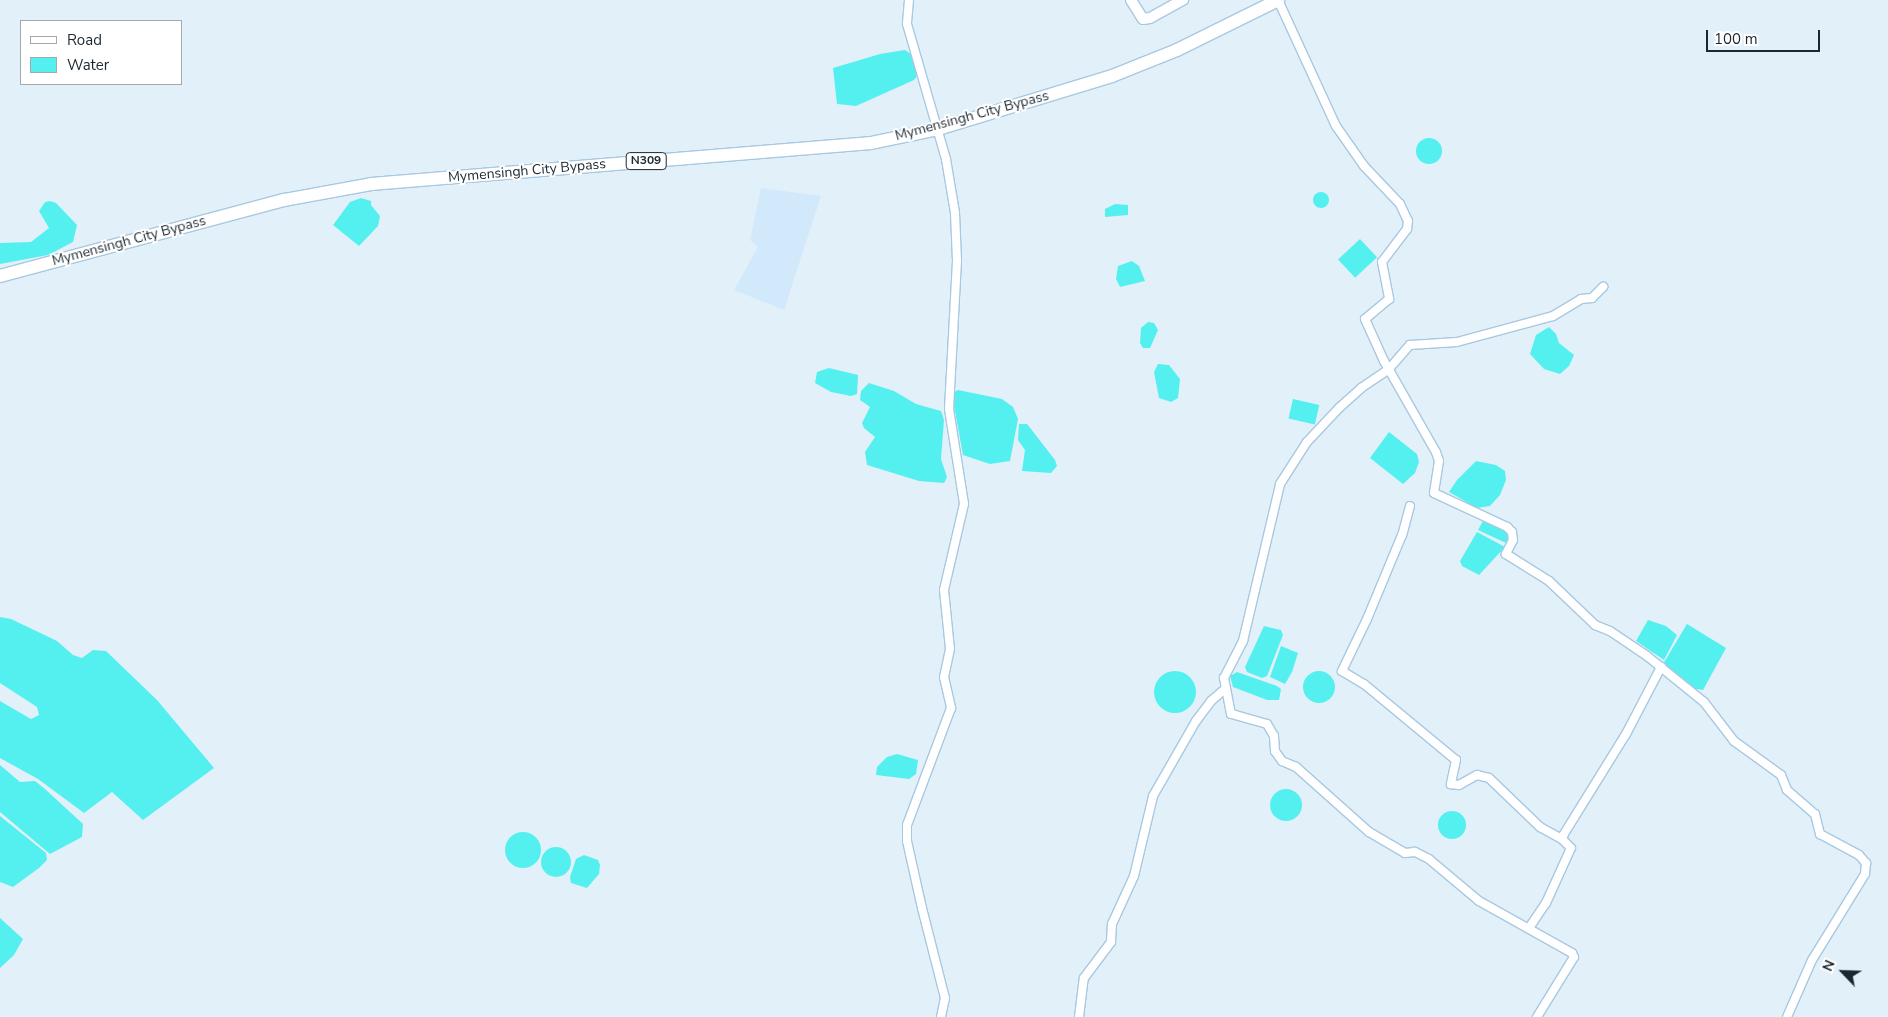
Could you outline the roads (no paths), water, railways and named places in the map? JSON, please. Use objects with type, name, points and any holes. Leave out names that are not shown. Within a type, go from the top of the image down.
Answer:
[{"type":"highway","name":"Mymensingh City Bypass","points":[[0,276],[284,200],[371,184],[871,143],[938,128],[1112,76],[1177,50],[1278,0]]},
{"type":"street","points":[[909,0],[907,24],[938,128],[955,213],[957,261],[949,409],[964,504],[944,590],[950,649],[944,677],[950,708],[907,825],[907,841],[945,998],[940,1017]]},
{"type":"street","points":[[1131,0],[1143,18],[1150,18],[1183,0]]},
{"type":"street","points":[[1278,0],[1336,126],[1364,166],[1400,204],[1408,221],[1407,229],[1382,262],[1389,299],[1365,319],[1388,370],[1436,452],[1439,461],[1434,493],[1507,527],[1512,532],[1513,540],[1506,554],[1556,586],[1595,625],[1610,631],[1661,667],[1704,702],[1742,748],[1781,775],[1787,790],[1818,817],[1820,834],[1859,855],[1866,863],[1857,888],[1812,960],[1787,1017]]},
{"type":"street","points":[[1537,1017],[1574,957],[1529,928],[1479,901],[1429,859],[1414,852],[1406,853],[1369,832],[1296,767],[1282,761],[1275,751],[1274,736],[1267,724],[1231,714],[1225,688],[1228,670],[1243,641],[1273,502],[1283,478],[1307,442],[1339,408],[1360,388],[1388,370],[1410,345],[1457,342],[1553,316],[1581,299],[1592,298],[1603,287]]},
{"type":"street","points":[[1410,506],[1378,594],[1342,671],[1364,684],[1456,760],[1451,784],[1459,785],[1477,774],[1489,778],[1507,799],[1540,827],[1562,839],[1571,848],[1546,903],[1529,928]]},
{"type":"street","points":[[1562,839],[1626,734],[1661,667]]},
{"type":"street","points":[[1080,1017],[1084,978],[1111,942],[1112,924],[1134,876],[1153,796],[1196,721],[1211,701],[1225,688]]},
{"type":"water","points":[[905,50],[911,54],[917,76],[914,80],[856,106],[837,104],[833,68],[880,54]]},
{"type":"water","points":[[1429,138],[1438,142],[1442,151],[1438,160],[1429,164],[1420,160],[1416,151],[1420,142]]},
{"type":"water","points":[[1318,192],[1324,192],[1329,197],[1327,206],[1318,208],[1313,203],[1313,197]]},
{"type":"water","points":[[361,198],[371,201],[371,205],[380,216],[378,226],[359,246],[333,225],[350,202]]},
{"type":"water","points":[[45,202],[56,203],[77,225],[73,242],[48,255],[0,264],[0,243],[31,242],[49,228],[39,211]]},
{"type":"water","points":[[1115,204],[1128,205],[1128,215],[1105,217],[1105,209]]},
{"type":"water","points":[[1360,239],[1377,257],[1355,278],[1338,259]]},
{"type":"water","points":[[1132,261],[1139,266],[1145,281],[1120,287],[1116,279],[1118,266]]},
{"type":"water","points":[[1148,322],[1154,323],[1158,330],[1150,348],[1143,348],[1140,343],[1141,328]]},
{"type":"water","points":[[1549,327],[1556,334],[1559,343],[1574,355],[1569,366],[1560,374],[1544,369],[1530,354],[1536,335]]},
{"type":"water","points":[[1158,364],[1169,365],[1180,379],[1178,398],[1171,402],[1159,398],[1154,372]]},
{"type":"water","points":[[829,368],[858,375],[857,394],[851,396],[831,392],[815,383],[817,372]]},
{"type":"water","points":[[869,383],[894,391],[916,404],[941,411],[944,420],[941,459],[947,477],[944,483],[919,481],[867,465],[865,452],[875,437],[864,428],[862,423],[870,407],[860,400],[861,391]]},
{"type":"water","points":[[958,390],[1002,399],[1013,407],[1018,419],[1010,461],[990,464],[963,455],[953,400],[954,392]]},
{"type":"water","points":[[1293,399],[1319,405],[1315,425],[1289,418]]},
{"type":"water","points":[[1019,424],[1027,424],[1055,460],[1057,466],[1051,473],[1022,471],[1025,450],[1018,440]]},
{"type":"water","points":[[1389,432],[1417,454],[1419,462],[1415,473],[1403,484],[1370,458]]},
{"type":"water","points":[[1476,461],[1496,465],[1505,471],[1506,480],[1500,495],[1490,506],[1477,508],[1449,492],[1457,480]]},
{"type":"water","points":[[1483,521],[1508,532],[1508,544],[1478,530]]},
{"type":"water","points":[[1477,532],[1505,547],[1479,575],[1462,566],[1460,561]]},
{"type":"water","points":[[0,617],[11,619],[57,641],[73,655],[82,658],[93,650],[106,651],[157,700],[214,768],[143,820],[112,792],[84,813],[38,779],[0,758],[0,701],[31,719],[39,715],[37,707],[0,683]]},
{"type":"water","points":[[1648,620],[1666,626],[1677,635],[1664,660],[1636,641]]},
{"type":"water","points":[[1687,624],[1726,648],[1703,690],[1691,688],[1663,664]]},
{"type":"water","points":[[1264,626],[1281,630],[1283,635],[1267,676],[1262,678],[1247,672],[1245,667]]},
{"type":"water","points":[[1281,646],[1298,653],[1292,672],[1285,684],[1270,677]]},
{"type":"water","points":[[1179,671],[1187,674],[1193,680],[1196,692],[1193,704],[1187,710],[1171,713],[1163,710],[1157,704],[1154,688],[1157,680],[1163,674]]},
{"type":"water","points":[[1319,671],[1331,675],[1335,687],[1331,699],[1319,703],[1307,699],[1303,687],[1307,675]]},
{"type":"water","points":[[1237,672],[1277,686],[1281,689],[1279,700],[1267,700],[1233,687],[1230,676]]},
{"type":"water","points":[[897,754],[918,760],[916,774],[909,779],[876,775],[877,767],[887,757]]},
{"type":"water","points":[[0,765],[20,782],[35,781],[45,789],[83,824],[82,837],[50,854],[0,812]]},
{"type":"water","points":[[1286,789],[1292,790],[1297,794],[1301,799],[1301,811],[1297,816],[1292,820],[1286,821],[1280,820],[1275,816],[1271,811],[1270,805],[1271,799],[1275,794],[1280,790]]},
{"type":"water","points":[[1452,811],[1462,815],[1466,825],[1462,835],[1452,839],[1442,835],[1438,825],[1442,815]]},
{"type":"water","points":[[0,816],[46,853],[47,860],[13,887],[0,882]]},
{"type":"water","points":[[523,832],[530,833],[536,837],[540,843],[540,857],[536,863],[530,867],[523,868],[516,867],[510,863],[506,857],[505,850],[506,843],[510,837],[516,833]]},
{"type":"water","points":[[556,847],[567,851],[571,862],[567,873],[556,877],[545,873],[541,862],[545,851]]},
{"type":"water","points":[[584,855],[598,860],[600,865],[599,874],[587,888],[571,883],[570,877],[576,859]]},
{"type":"water","points":[[0,918],[23,939],[14,955],[0,968]]}]
